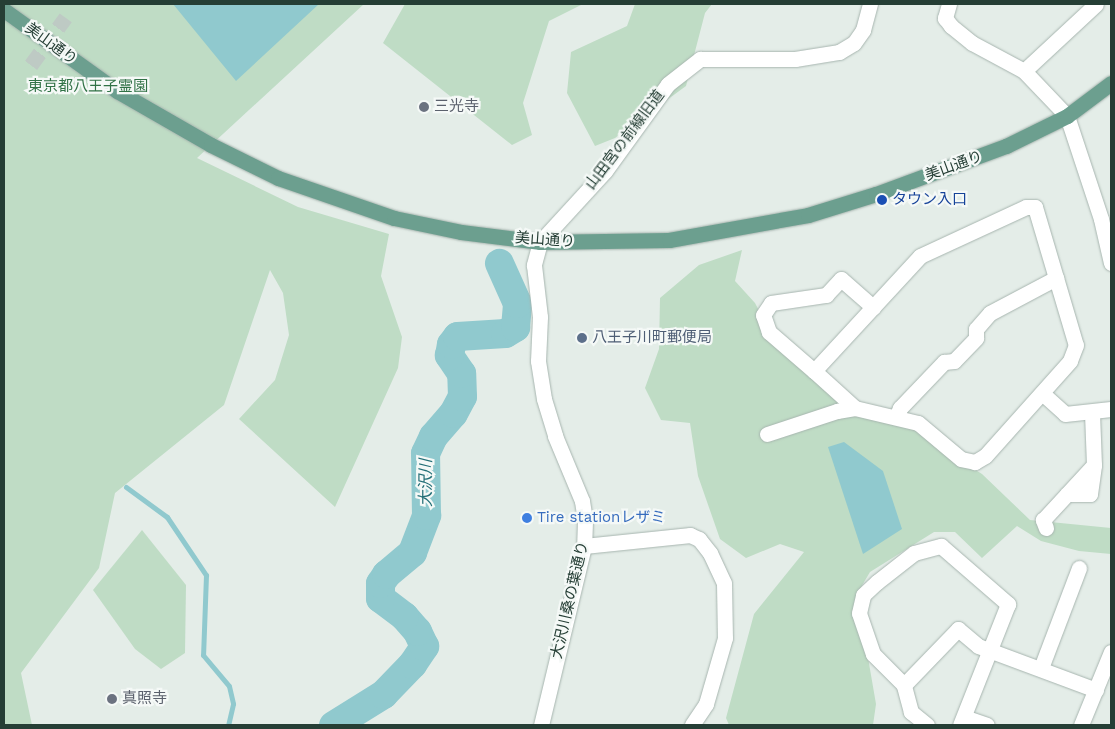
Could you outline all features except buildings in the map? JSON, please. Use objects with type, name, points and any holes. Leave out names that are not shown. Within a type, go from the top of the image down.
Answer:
[{"type":"main road","name":"美山通り","points":[[4,10],[118,92],[211,145],[278,178],[394,218],[461,232],[540,242],[669,240],[808,214],[953,167],[1006,146],[1067,116],[1111,83]]},
{"type":"street","name":"山田宮の前線旧道","points":[[540,242],[605,172],[668,84],[700,59],[716,56],[748,60],[795,59],[833,54],[854,42],[863,30],[870,4]]},
{"type":"street","points":[[949,4],[944,18],[952,26],[972,43],[1024,71],[1067,116],[1101,219],[1111,263]]},
{"type":"street","points":[[1024,71],[1096,4]]},
{"type":"street","points":[[768,434],[837,411],[855,408],[918,423],[961,459],[975,462],[985,456],[1070,361],[1076,345],[1035,207],[1026,207],[920,256],[814,371]]},
{"type":"street","name":"大沢川桑の葉通り","points":[[540,242],[534,265],[540,317],[538,361],[544,399],[555,436],[582,501],[584,546],[541,725]]},
{"type":"street","points":[[896,417],[900,408],[944,362],[954,361],[976,338],[976,329],[990,313],[1056,278]]},
{"type":"street","points":[[855,408],[768,332],[763,316],[771,303],[826,296],[841,279],[874,307]]},
{"type":"street","points":[[1042,393],[1065,414],[1111,409]]},
{"type":"street","points":[[1045,524],[1067,494],[1090,494],[1094,465],[1092,412]]},
{"type":"street","points":[[584,546],[690,535],[699,539],[710,553],[724,583],[726,638],[706,704],[692,725]]},
{"type":"street","points":[[928,725],[911,712],[904,684],[873,654],[859,613],[863,595],[914,553],[941,546],[1008,604],[962,721],[987,725]]},
{"type":"street","points":[[1041,668],[1079,568]]},
{"type":"street","points":[[904,684],[958,629],[978,646],[1096,690]]},
{"type":"street","points":[[1081,725],[1111,652]]},
{"type":"green space","name":"東京都八王子霊園","points":[[4,4],[364,4],[197,158],[298,207],[389,234],[381,276],[402,337],[398,368],[335,507],[239,419],[275,380],[289,335],[283,293],[270,270],[224,405],[115,493],[99,568],[21,673],[32,725],[4,725]]},
{"type":"green space","points":[[405,4],[583,4],[549,21],[523,103],[532,135],[512,145],[383,43]]},
{"type":"green space","points":[[635,4],[712,4],[705,13],[686,86],[615,138],[595,146],[567,93],[571,52],[627,26]]},
{"type":"green space","points":[[742,250],[735,281],[755,303],[774,339],[855,409],[916,423],[958,459],[982,474],[1030,520],[1111,528],[1111,554],[1079,551],[1041,541],[1017,526],[982,558],[955,532],[934,532],[870,572],[857,594],[876,704],[873,725],[729,725],[726,718],[754,614],[804,552],[780,544],[746,558],[720,539],[698,476],[690,423],[661,420],[645,388],[659,349],[660,298],[699,265]]},
{"type":"green space","points":[[142,530],[186,585],[185,653],[161,669],[135,649],[93,590]]},
{"type":"water","points":[[173,4],[319,4],[236,81]]},
{"type":"water","points":[[844,442],[883,471],[902,529],[863,554],[828,447]]},
{"type":"waterway","name":"大沢川","points":[[333,725],[383,694],[412,664],[424,646],[417,631],[404,616],[380,598],[380,583],[386,574],[412,552],[426,515],[425,453],[433,436],[453,413],[462,396],[461,373],[449,355],[451,344],[457,336],[505,333],[515,327],[517,303],[499,263]]},
{"type":"waterway","points":[[126,487],[167,517],[206,575],[203,655],[229,686],[233,704],[228,725]]},
{"type":"tunnel","points":[[31,65],[66,17]]},
{"type":"place","name":"三光寺","points":[[424,107]]},
{"type":"place","name":"タウン入口","points":[[882,200]]},
{"type":"place","name":"八王子川町郵便局","points":[[582,338]]},
{"type":"place","name":"Tire stationレザミ","points":[[527,518]]},
{"type":"place","name":"真照寺","points":[[112,699]]}]
